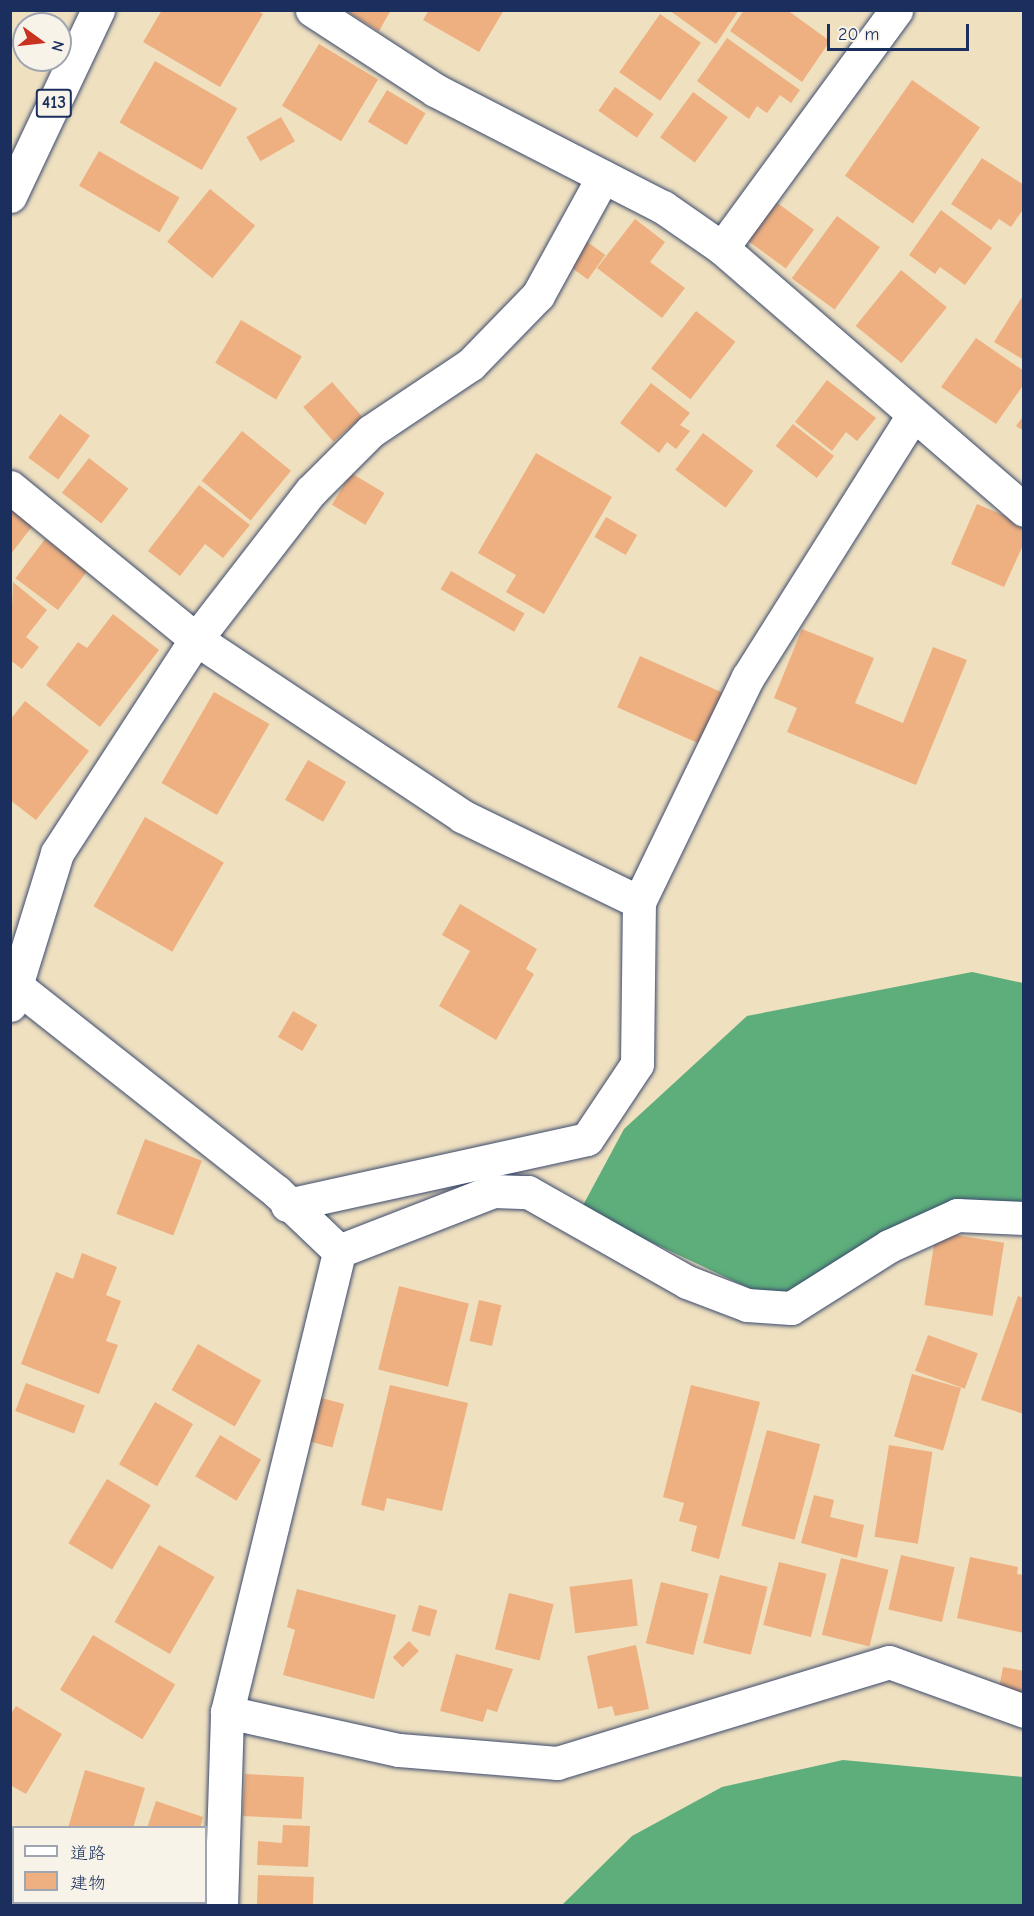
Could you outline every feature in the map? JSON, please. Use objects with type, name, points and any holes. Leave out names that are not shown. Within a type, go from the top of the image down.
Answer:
[{"type":"main road","name":"413","points":[[10,196],[98,10]]},
{"type":"main road","points":[[312,10],[435,90],[546,142],[603,177],[663,207],[722,248],[1023,510]]},
{"type":"main road","points":[[722,248],[896,10]]},
{"type":"main road","points":[[339,1251],[287,1205],[13,992],[57,853],[196,639],[311,491],[371,431],[471,364],[538,295],[603,177]]},
{"type":"main road","points":[[287,1205],[587,1139],[637,1064],[639,902],[748,677],[913,415]]},
{"type":"main road","points":[[10,487],[196,639],[462,816],[639,902]]},
{"type":"main road","points":[[339,1251],[494,1191],[528,1192],[687,1282],[747,1305],[791,1308],[889,1246],[957,1215],[1023,1218]]},
{"type":"main road","points":[[221,1905],[226,1712],[339,1251]]},
{"type":"main road","points":[[226,1712],[399,1750],[557,1763],[889,1662],[1023,1711]]},
{"type":"green space","points":[[972,972],[1023,983],[1023,1220],[957,1215],[791,1308],[581,1209],[624,1129],[747,1016]]},
{"type":"green space","points":[[843,1760],[1023,1777],[1023,1905],[562,1905],[632,1836],[722,1787]]},
{"type":"building","points":[[162,10],[256,10],[263,14],[220,87],[143,42]]},
{"type":"building","points":[[344,10],[391,10],[379,31]]},
{"type":"building","points":[[429,10],[504,10],[479,52],[423,20]]},
{"type":"building","points":[[669,10],[739,10],[716,44]]},
{"type":"building","points":[[744,10],[787,10],[830,41],[802,82],[730,31]]},
{"type":"building","points":[[660,14],[701,43],[660,101],[619,72]]},
{"type":"building","points":[[727,38],[800,90],[791,103],[780,95],[767,113],[757,106],[749,119],[697,81]]},
{"type":"building","points":[[319,44],[378,80],[341,141],[282,106]]},
{"type":"building","points":[[155,61],[237,108],[202,170],[120,122]]},
{"type":"building","points":[[912,80],[980,128],[913,223],[845,176]]},
{"type":"building","points":[[615,87],[654,114],[637,138],[598,111]]},
{"type":"building","points":[[387,90],[426,113],[407,145],[368,122]]},
{"type":"building","points":[[693,92],[728,117],[695,163],[660,137]]},
{"type":"building","points":[[281,117],[295,141],[260,161],[246,137]]},
{"type":"building","points":[[99,151],[180,197],[160,232],[79,186]]},
{"type":"building","points":[[982,158],[1024,185],[1024,208],[1011,227],[999,219],[991,230],[951,204]]},
{"type":"building","points":[[210,189],[255,226],[212,278],[167,242]]},
{"type":"building","points":[[776,202],[814,230],[786,268],[748,241]]},
{"type":"building","points":[[941,210],[992,248],[965,285],[940,267],[935,274],[909,255]]},
{"type":"building","points":[[837,216],[880,247],[835,309],[792,278]]},
{"type":"building","points":[[635,219],[665,242],[650,262],[685,288],[662,318],[597,268]]},
{"type":"building","points":[[586,241],[605,255],[588,279],[568,265]]},
{"type":"building","points":[[901,270],[947,307],[902,363],[856,326]]},
{"type":"building","points":[[1024,294],[1024,360],[994,342]]},
{"type":"building","points":[[696,311],[735,342],[690,399],[651,369]]},
{"type":"building","points":[[241,320],[302,357],[276,399],[215,363]]},
{"type":"building","points":[[976,338],[1024,371],[1024,384],[996,424],[941,387]]},
{"type":"building","points":[[827,380],[876,418],[857,441],[846,432],[832,451],[795,422]]},
{"type":"building","points":[[332,382],[362,417],[333,442],[303,407]]},
{"type":"building","points":[[651,383],[690,413],[680,425],[690,431],[676,449],[667,442],[659,453],[620,423]]},
{"type":"building","points":[[60,414],[90,436],[58,479],[28,458]]},
{"type":"building","points":[[1024,415],[1024,431],[1016,426]]},
{"type":"building","points":[[793,424],[834,456],[817,478],[776,446]]},
{"type":"building","points":[[242,431],[291,471],[251,520],[202,481]]},
{"type":"building","points":[[703,433],[753,471],[726,508],[675,470]]},
{"type":"building","points":[[536,453],[612,497],[544,614],[506,592],[516,575],[478,553]]},
{"type":"building","points":[[89,458],[128,489],[101,523],[62,493]]},
{"type":"building","points":[[351,473],[384,493],[365,525],[332,505]]},
{"type":"building","points":[[199,485],[250,525],[223,558],[205,544],[180,576],[148,551]]},
{"type":"building","points":[[977,504],[1024,524],[1024,543],[1004,587],[951,564]]},
{"type":"building","points":[[10,506],[34,524],[10,555]]},
{"type":"building","points":[[606,517],[637,535],[626,555],[594,537]]},
{"type":"building","points":[[45,539],[87,571],[58,610],[16,578]]},
{"type":"building","points":[[451,571],[525,614],[514,632],[440,589]]},
{"type":"building","points":[[13,582],[47,610],[26,637],[39,647],[22,669],[10,660]]},
{"type":"building","points":[[113,614],[159,650],[100,727],[46,685],[78,642],[87,648]]},
{"type":"building","points":[[802,629],[874,658],[855,703],[903,723],[933,647],[967,660],[916,785],[787,732],[797,708],[774,698]]},
{"type":"building","points":[[640,656],[725,694],[702,745],[617,707]]},
{"type":"building","points":[[214,692],[269,724],[217,815],[162,783]]},
{"type":"building","points":[[25,701],[89,751],[36,820],[10,800],[10,720]]},
{"type":"building","points":[[308,760],[346,782],[323,822],[285,800]]},
{"type":"building","points":[[145,817],[224,862],[172,952],[94,906]]},
{"type":"building","points":[[460,904],[537,949],[526,969],[534,974],[496,1040],[439,1006],[470,951],[442,935]]},
{"type":"building","points":[[293,1011],[317,1025],[302,1051],[278,1037]]},
{"type":"building","points":[[145,1139],[202,1161],[173,1236],[116,1214]]},
{"type":"building","points":[[936,1232],[1004,1243],[993,1316],[924,1305]]},
{"type":"building","points":[[82,1253],[117,1267],[106,1295],[121,1301],[106,1341],[118,1345],[99,1394],[21,1364],[56,1272],[73,1279]]},
{"type":"building","points":[[399,1286],[469,1303],[448,1387],[378,1369]]},
{"type":"building","points":[[1018,1296],[1024,1298],[1024,1414],[981,1400]]},
{"type":"building","points":[[479,1300],[501,1305],[492,1346],[470,1341]]},
{"type":"building","points":[[928,1335],[978,1353],[965,1389],[915,1371]]},
{"type":"building","points":[[198,1344],[261,1380],[235,1426],[172,1390]]},
{"type":"building","points":[[912,1374],[961,1388],[943,1451],[894,1436]]},
{"type":"building","points":[[26,1383],[85,1406],[74,1434],[15,1411]]},
{"type":"building","points":[[390,1385],[468,1403],[442,1511],[387,1498],[384,1511],[361,1505]]},
{"type":"building","points":[[691,1385],[760,1402],[719,1559],[691,1551],[697,1526],[679,1521],[684,1503],[663,1497]]},
{"type":"building","points":[[318,1397],[344,1404],[332,1447],[306,1440]]},
{"type":"building","points":[[155,1402],[193,1424],[157,1486],[119,1464]]},
{"type":"building","points":[[767,1430],[820,1444],[795,1540],[741,1526]]},
{"type":"building","points":[[220,1435],[261,1460],[236,1501],[195,1476]]},
{"type":"building","points":[[889,1445],[932,1452],[918,1544],[874,1537]]},
{"type":"building","points":[[107,1479],[151,1505],[112,1570],[68,1543]]},
{"type":"building","points":[[814,1495],[834,1500],[830,1517],[864,1525],[857,1558],[801,1543]]},
{"type":"building","points":[[159,1545],[214,1577],[170,1654],[114,1622]]},
{"type":"building","points":[[901,1555],[955,1567],[942,1622],[888,1610]]},
{"type":"building","points":[[970,1557],[1018,1567],[1017,1574],[1024,1575],[1024,1633],[957,1618]]},
{"type":"building","points":[[841,1558],[889,1570],[869,1647],[822,1635]]},
{"type":"building","points":[[779,1562],[827,1574],[811,1637],[763,1625]]},
{"type":"building","points":[[720,1575],[768,1587],[751,1655],[703,1643]]},
{"type":"building","points":[[632,1579],[638,1626],[575,1633],[569,1587]]},
{"type":"building","points":[[661,1582],[709,1594],[693,1655],[646,1643]]},
{"type":"building","points":[[297,1589],[396,1615],[374,1699],[283,1675],[295,1630],[287,1627]]},
{"type":"building","points":[[509,1593],[554,1604],[540,1660],[495,1649]]},
{"type":"building","points":[[419,1605],[437,1610],[430,1636],[412,1631]]},
{"type":"building","points":[[93,1635],[175,1684],[142,1739],[60,1690]]},
{"type":"building","points":[[409,1641],[419,1651],[403,1667],[393,1657]]},
{"type":"building","points":[[636,1645],[649,1709],[615,1716],[612,1706],[598,1709],[587,1656]]},
{"type":"building","points":[[456,1654],[513,1669],[497,1712],[487,1709],[483,1722],[440,1711]]},
{"type":"building","points":[[1003,1667],[1024,1671],[1024,1694],[999,1689]]},
{"type":"building","points":[[16,1706],[62,1734],[26,1794],[10,1785],[10,1715]]},
{"type":"building","points":[[85,1770],[145,1788],[134,1826],[69,1826]]},
{"type":"building","points":[[245,1774],[304,1777],[302,1819],[243,1816]]},
{"type":"building","points":[[156,1801],[203,1817],[201,1826],[148,1826]]},
{"type":"building","points":[[283,1825],[310,1826],[308,1867],[257,1865],[258,1841],[282,1843]]},
{"type":"building","points":[[258,1875],[314,1877],[313,1906],[257,1905]]},
{"type":"building","points":[[26,1904],[68,1904],[26,1906]]}]
